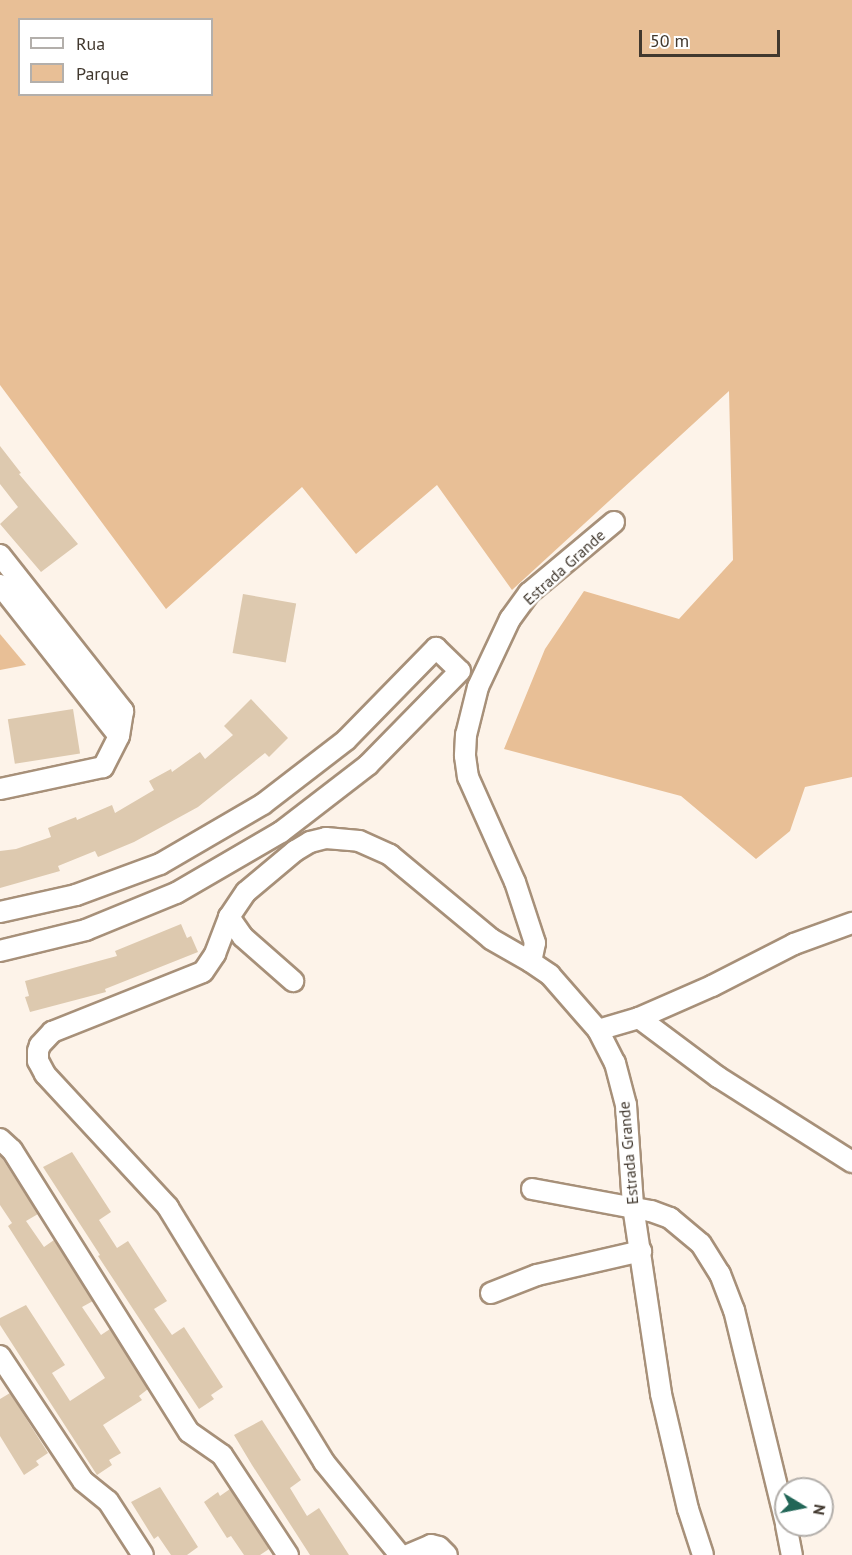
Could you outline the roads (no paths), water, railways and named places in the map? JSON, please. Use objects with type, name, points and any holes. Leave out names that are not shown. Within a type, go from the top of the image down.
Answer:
[{"type":"street","name":"Estrada Grande","points":[[614,522],[529,593],[510,619],[478,687],[466,735],[465,756],[468,777],[516,882],[535,943],[531,962],[550,975],[598,1030],[615,1062],[626,1105],[633,1206],[641,1251],[642,1286],[661,1394],[687,1509],[703,1555]]},
{"type":"street","points":[[0,555],[123,711],[119,736],[104,766],[0,789]]},
{"type":"street","points":[[0,585],[119,736]]},
{"type":"street","points":[[0,912],[76,895],[160,864],[262,804],[346,740],[436,648],[460,671],[368,765],[281,832],[166,897],[86,930],[0,951]]},
{"type":"street","points":[[400,1555],[324,1462],[168,1206],[45,1074],[38,1061],[39,1045],[52,1032],[204,972],[215,954],[229,917],[246,892],[295,851],[310,842],[343,837],[359,841],[390,855],[491,939],[531,962]]},
{"type":"street","points":[[229,917],[243,937],[293,981]]},
{"type":"street","points":[[598,1030],[639,1018],[712,986],[795,944],[852,923]]},
{"type":"street","points":[[639,1018],[718,1077],[852,1162]]},
{"type":"street","points":[[0,1139],[12,1150],[189,1432],[222,1455],[288,1555]]},
{"type":"street","points":[[532,1189],[633,1206],[670,1218],[701,1244],[720,1274],[734,1310],[775,1477]]},
{"type":"street","points":[[491,1293],[537,1275],[641,1251]]},
{"type":"street","points":[[0,1356],[84,1481],[108,1501],[143,1555]]},
{"type":"street","points":[[789,1537],[792,1555]]},
{"type":"street","points":[[408,1555],[431,1545],[439,1547],[447,1555]]}]
